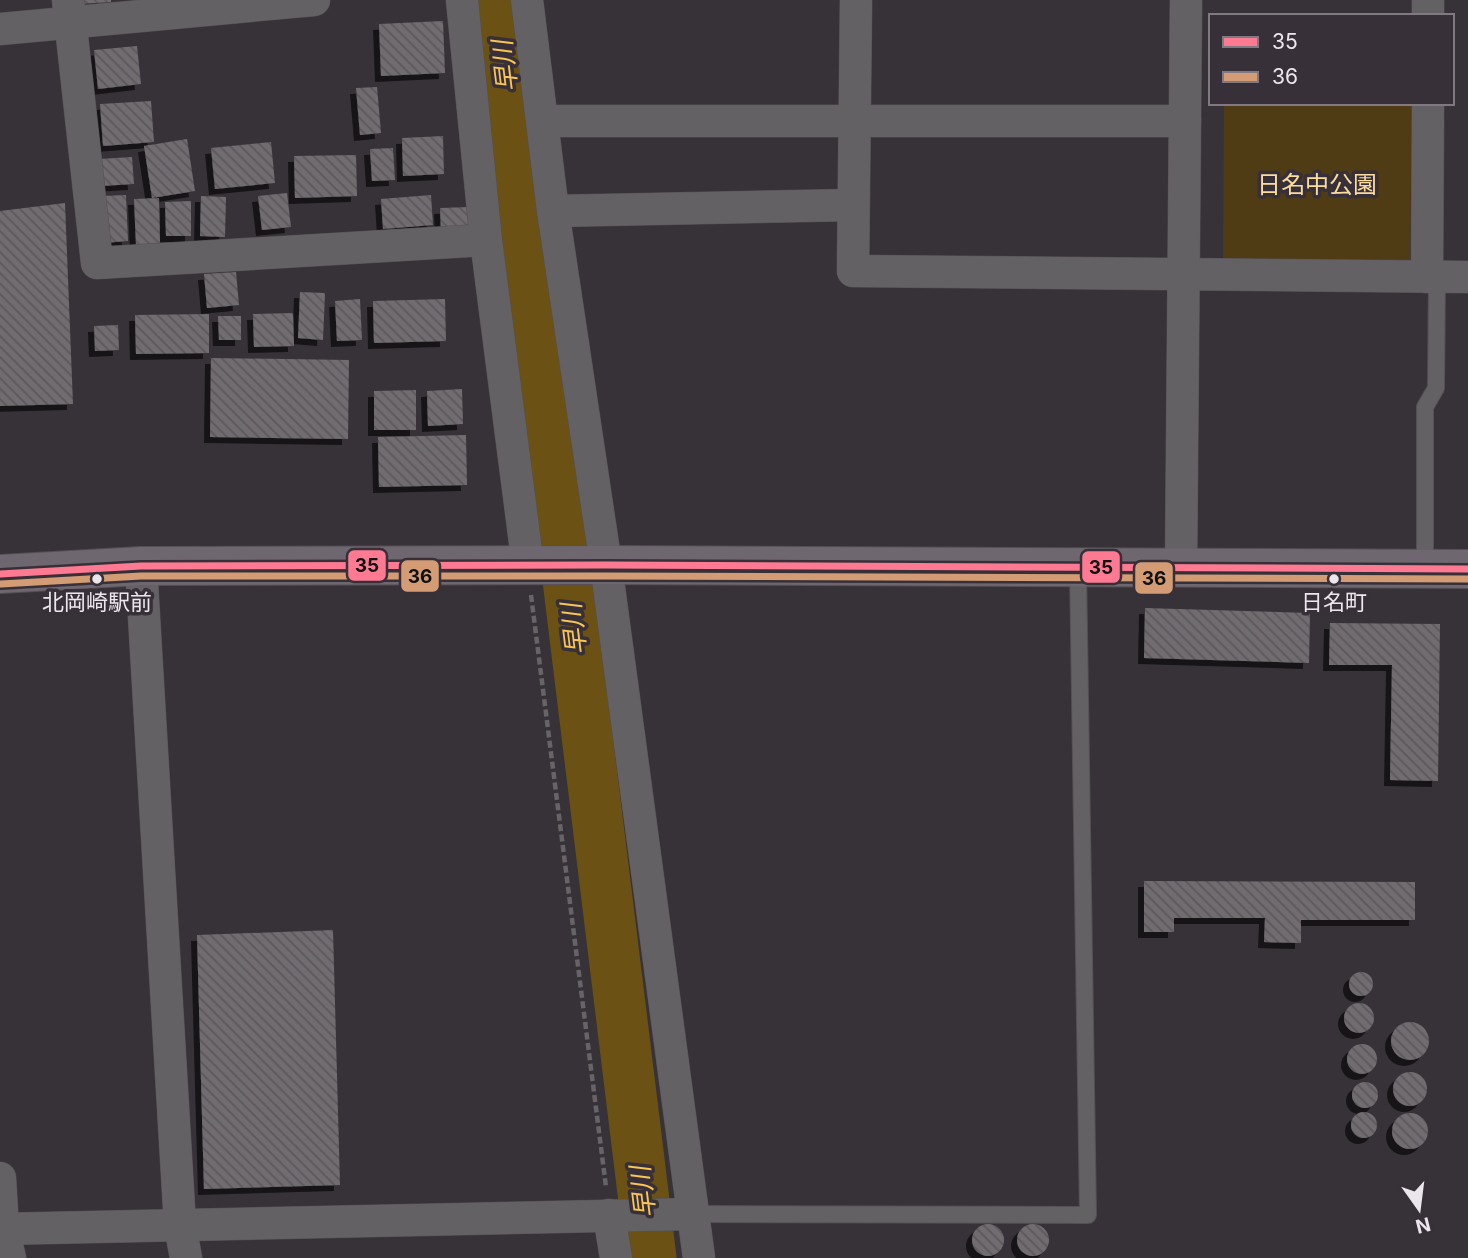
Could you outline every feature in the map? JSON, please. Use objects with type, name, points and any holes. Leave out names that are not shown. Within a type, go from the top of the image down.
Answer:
[{"type":"main road","points":[[0,574],[141,566],[1468,569]]},
{"type":"street","points":[[0,29],[70,11],[314,0]]},
{"type":"street","points":[[462,0],[486,240],[527,566]]},
{"type":"street","points":[[527,0],[553,211],[606,565],[699,1258]]},
{"type":"street","points":[[856,0],[853,271],[1468,277]]},
{"type":"street","points":[[1181,568],[1186,0]]},
{"type":"street","points":[[70,11],[97,263],[486,240]]},
{"type":"street","points":[[1428,105],[1432,277]]},
{"type":"street","points":[[543,121],[1185,121]]},
{"type":"street","points":[[553,211],[853,205]]},
{"type":"street","points":[[141,566],[180,1225],[186,1258]]},
{"type":"street","points":[[0,1178],[4,1238],[180,1225],[693,1214]]},
{"type":"street","points":[[610,1215],[616,1258]]},
{"type":"lane","points":[[1425,569],[1425,407],[1436,388],[1432,277]]},
{"type":"lane","points":[[693,1214],[1088,1215],[1078,568]]},
{"type":"path","points":[[527,566],[610,1215]]},
{"type":"green space","name":"日名中公園","points":[[1224,105],[1412,105],[1410,266],[1223,265]]},
{"type":"building","points":[[79,0],[111,0],[111,2],[79,4]]},
{"type":"building","points":[[443,21],[445,73],[381,76],[379,24]]},
{"type":"building","points":[[137,46],[141,84],[98,89],[94,50]]},
{"type":"building","points":[[377,87],[381,133],[360,135],[356,88]]},
{"type":"building","points":[[151,101],[154,142],[103,146],[100,104]]},
{"type":"building","points":[[443,136],[444,174],[403,176],[402,138]]},
{"type":"building","points":[[187,139],[195,191],[152,198],[144,146]]},
{"type":"building","points":[[271,142],[275,183],[215,189],[211,148]]},
{"type":"building","points":[[393,148],[395,180],[372,181],[370,149]]},
{"type":"building","points":[[356,155],[357,196],[295,198],[294,156]]},
{"type":"building","points":[[132,157],[134,184],[101,186],[99,159]]},
{"type":"building","points":[[287,193],[291,227],[262,230],[258,196]]},
{"type":"building","points":[[126,195],[128,241],[103,243],[101,196]]},
{"type":"building","points":[[431,195],[433,225],[383,229],[381,199]]},
{"type":"building","points":[[201,196],[226,197],[225,237],[200,236]]},
{"type":"building","points":[[159,198],[160,244],[136,245],[134,199]]},
{"type":"building","points":[[191,201],[191,236],[166,236],[165,202]]},
{"type":"building","points":[[65,203],[73,404],[0,406],[0,211]]},
{"type":"building","points":[[469,207],[470,232],[441,232],[440,208]]},
{"type":"building","points":[[236,272],[239,305],[207,308],[204,274]]},
{"type":"building","points":[[300,292],[325,293],[323,340],[298,338]]},
{"type":"building","points":[[360,299],[362,340],[337,341],[335,301]]},
{"type":"building","points":[[445,299],[446,341],[374,343],[373,301]]},
{"type":"building","points":[[293,313],[294,346],[254,347],[253,314]]},
{"type":"building","points":[[209,314],[209,353],[136,354],[135,315]]},
{"type":"building","points":[[218,316],[241,316],[241,340],[219,340]]},
{"type":"building","points":[[118,325],[119,350],[95,351],[94,326]]},
{"type":"building","points":[[211,358],[349,360],[348,439],[210,437]]},
{"type":"building","points":[[462,389],[463,424],[428,426],[427,391]]},
{"type":"building","points":[[416,390],[416,430],[374,430],[374,391]]},
{"type":"building","points":[[466,435],[467,485],[379,487],[378,437]]},
{"type":"building","points":[[1145,608],[1310,613],[1309,663],[1144,658]]},
{"type":"building","points":[[1330,623],[1440,624],[1438,781],[1390,780],[1392,665],[1329,665]]},
{"type":"building","points":[[1144,881],[1415,882],[1415,920],[1301,920],[1301,943],[1264,942],[1265,918],[1174,918],[1174,932],[1144,932]]},
{"type":"building","points":[[333,930],[340,1185],[204,1189],[197,935]]},
{"type":"building","points":[[1361,972],[1370,975],[1373,984],[1370,993],[1361,996],[1352,993],[1349,984],[1352,975]]},
{"type":"building","points":[[1359,1003],[1370,1007],[1374,1018],[1370,1029],[1359,1033],[1348,1029],[1344,1018],[1348,1007]]},
{"type":"building","points":[[1410,1022],[1423,1028],[1429,1041],[1423,1054],[1410,1060],[1397,1054],[1391,1041],[1397,1028]]},
{"type":"building","points":[[1362,1044],[1372,1049],[1377,1059],[1372,1069],[1362,1074],[1352,1069],[1347,1059],[1352,1049]]},
{"type":"building","points":[[1410,1072],[1422,1077],[1427,1089],[1422,1101],[1410,1106],[1398,1101],[1393,1089],[1398,1077]]},
{"type":"building","points":[[1365,1082],[1374,1086],[1378,1095],[1374,1104],[1365,1108],[1356,1104],[1352,1095],[1356,1086]]},
{"type":"building","points":[[1364,1112],[1373,1116],[1377,1125],[1373,1134],[1364,1138],[1355,1134],[1351,1125],[1355,1116]]},
{"type":"building","points":[[1410,1113],[1422,1119],[1428,1131],[1422,1143],[1410,1149],[1398,1143],[1392,1131],[1398,1119]]},
{"type":"building","points":[[988,1224],[999,1229],[1004,1240],[999,1251],[988,1256],[977,1251],[972,1240],[977,1229]]},
{"type":"building","points":[[1033,1224],[1044,1229],[1049,1240],[1044,1251],[1033,1256],[1022,1251],[1017,1240],[1022,1229]]},
{"type":"waterway","name":"早川","points":[[497,0],[651,1258]]},
{"type":"transit line","name":"35","points":[[0,574],[141,566],[1468,569]]},
{"type":"transit line","name":"36","points":[[1,584],[141,576],[1468,579]]},
{"type":"place","name":"北岡崎駅前","points":[[97,579]]},
{"type":"place","name":"日名町","points":[[1334,579]]}]
